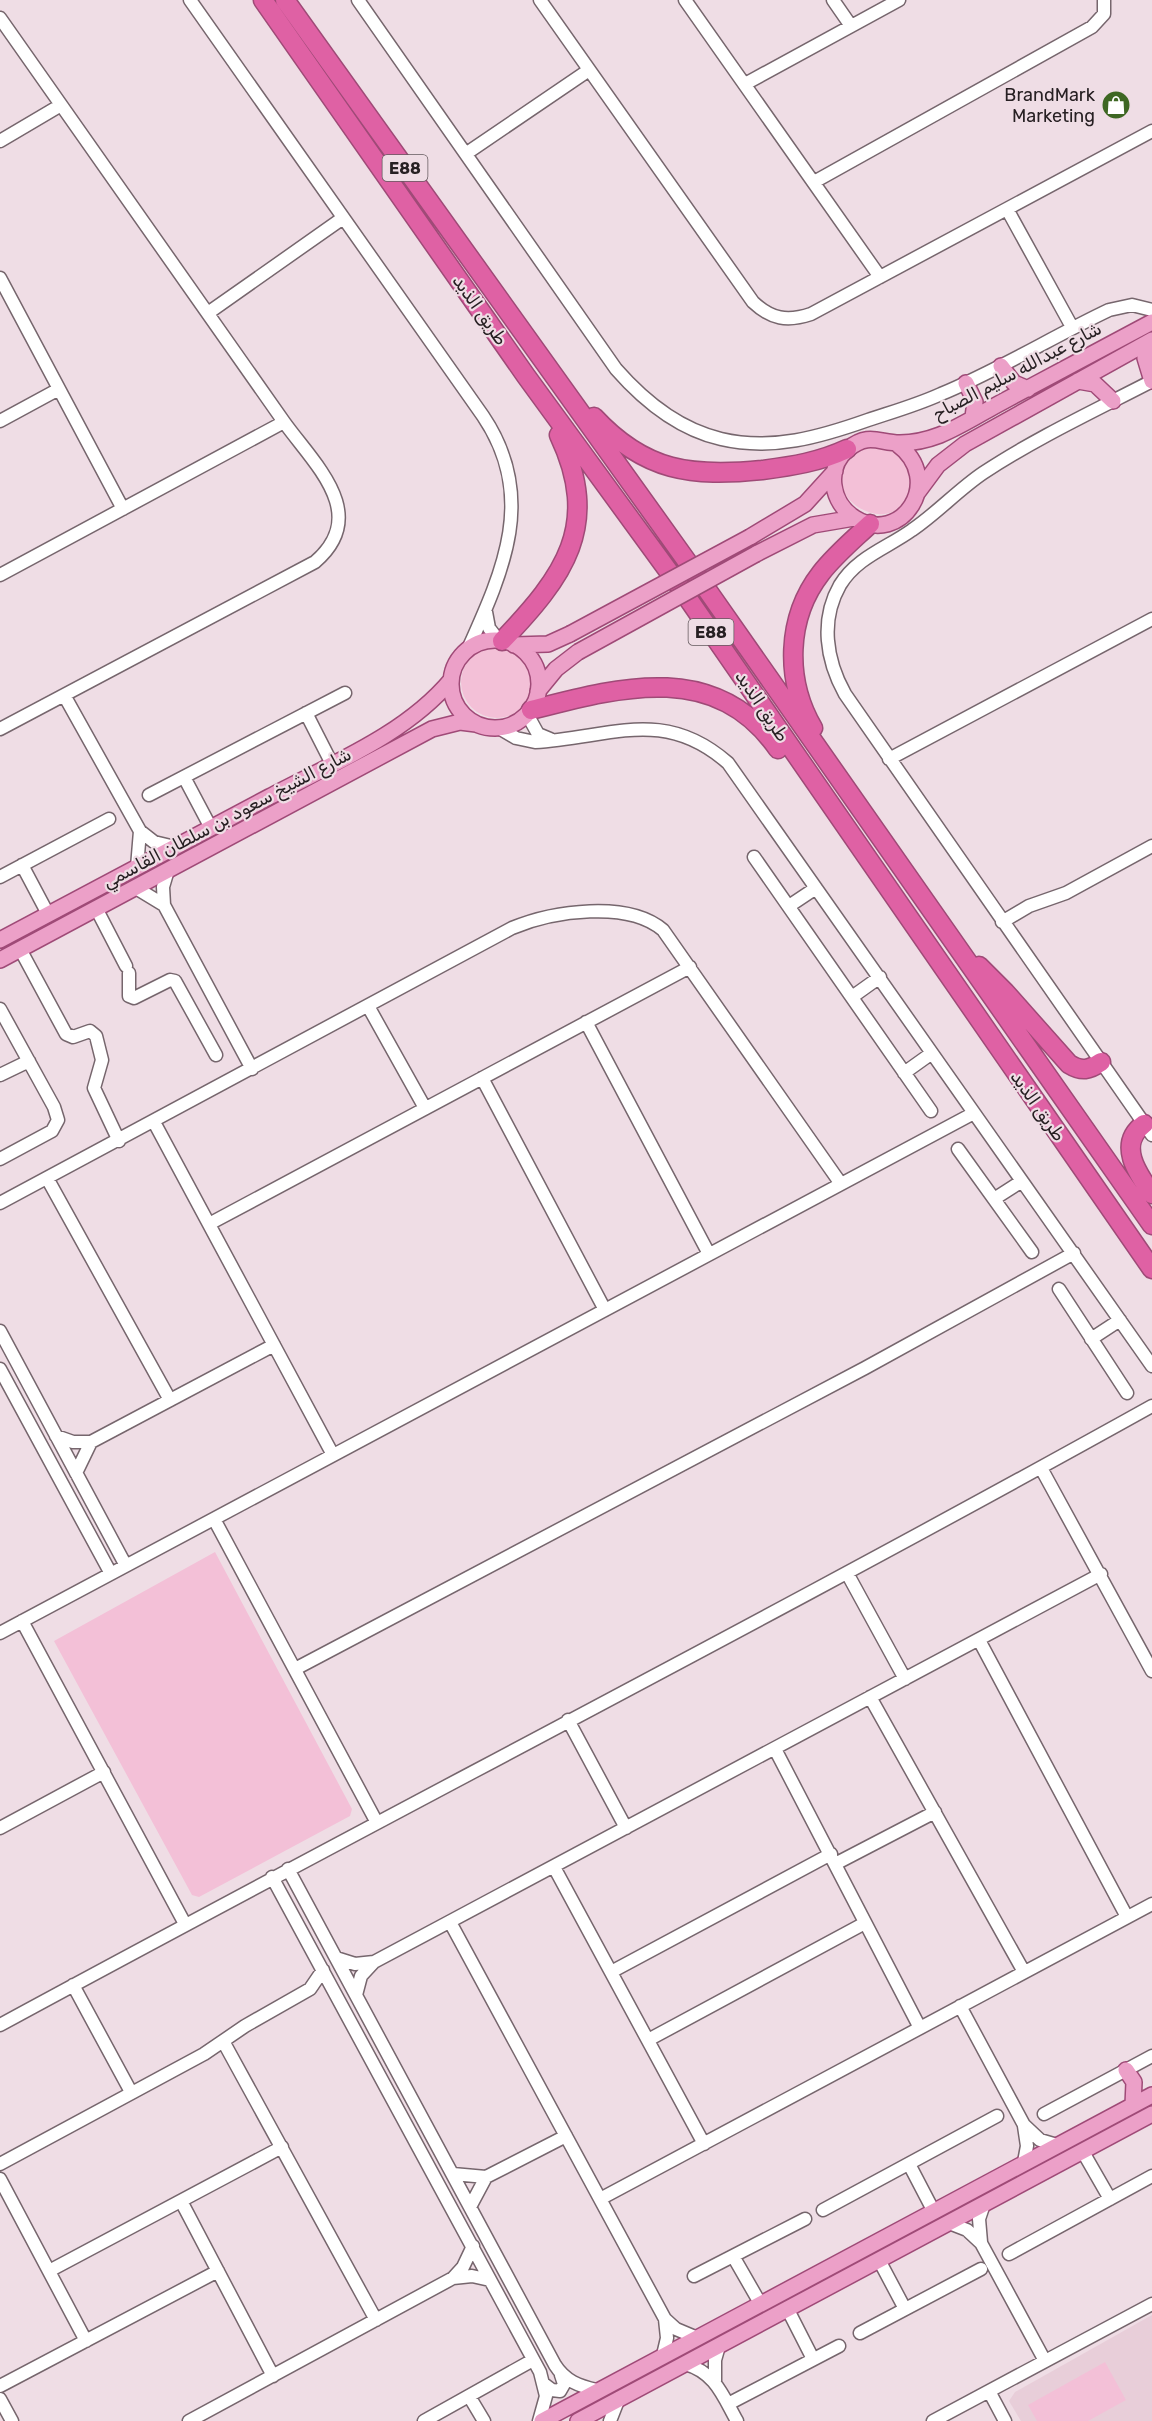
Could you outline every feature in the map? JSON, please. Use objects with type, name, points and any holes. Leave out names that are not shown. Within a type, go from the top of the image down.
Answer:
[{"type":"highway","name":"طريق الذيد","points":[[262,0],[526,376],[680,587],[1152,1269]]},
{"type":"highway","name":"طريق الذيد","points":[[285,0],[689,565],[1152,1225]]},
{"type":"highway","points":[[525,336],[555,365],[610,434],[629,449],[666,466],[698,473],[722,474],[808,464],[847,450]]},
{"type":"highway","points":[[505,642],[550,588],[571,546],[576,524],[574,477],[568,455],[526,376]]},
{"type":"highway","points":[[862,521],[807,594],[798,617],[793,666],[797,691],[805,714],[818,736],[891,840],[943,929]]},
{"type":"highway","points":[[529,712],[609,692],[672,686],[718,697],[738,708],[757,723],[772,741],[863,870],[923,941]]},
{"type":"highway","points":[[960,953],[984,970],[1069,1064],[1078,1070],[1086,1070],[1101,1062]]},
{"type":"highway","points":[[1148,1130],[1136,1131],[1131,1140],[1130,1153],[1138,1175],[1152,1194]]},
{"type":"main road","name":"شارع عبدالله سليم الصباح","points":[[897,444],[927,440],[1152,322]]},
{"type":"main road","points":[[1151,341],[1145,358],[1152,381]]},
{"type":"main road","name":"شارع عبدالله سليم الصباح","points":[[918,492],[939,465],[958,449],[1151,341]]},
{"type":"main road","points":[[1001,366],[1014,383],[1028,389]]},
{"type":"main road","points":[[1078,381],[1095,384],[1113,401]]},
{"type":"main road","points":[[966,383],[975,402],[973,417]]},
{"type":"main road","points":[[871,439],[897,444],[906,450],[918,470],[918,492],[913,504],[900,517],[882,524],[862,521],[813,525],[756,554],[578,652],[556,669],[538,691],[529,712],[514,724],[499,728],[476,724],[456,706],[451,680],[458,660],[468,649],[478,644],[505,642],[537,646],[570,634],[750,537],[805,504],[835,471],[847,450],[871,439]]},
{"type":"main road","points":[[835,471],[837,498],[844,509],[862,521]]},
{"type":"main road","points":[[505,642],[531,659],[538,680],[538,691]]},
{"type":"main road","name":"شارع الشيخ سعود بن سلطان القاسمي","points":[[0,940],[332,764],[412,719],[430,704],[451,680]]},
{"type":"main road","name":"شارع الشيخ سعود بن سلطان القاسمي","points":[[0,960],[432,729],[460,722],[476,724]]},
{"type":"main road","points":[[168,870],[181,855],[174,847]]},
{"type":"main road","points":[[1126,2070],[1134,2082],[1133,2104]]},
{"type":"main road","points":[[540,2421],[1152,2095]]},
{"type":"main road","points":[[582,2420],[619,2398],[1152,2114]]},
{"type":"main road","points":[[787,2308],[795,2298],[827,2279],[828,2272],[822,2269]]},
{"type":"street","points":[[190,0],[486,421],[502,448],[511,482],[513,518],[508,546],[486,612],[468,649]]},
{"type":"street","points":[[358,0],[616,369],[648,402],[692,429],[719,439],[744,443],[792,442],[835,431],[896,411],[966,383],[1072,327],[1116,307],[1132,305],[1152,310]]},
{"type":"street","points":[[540,0],[753,302],[765,313],[780,319],[796,320],[811,314],[1152,131]]},
{"type":"street","points":[[685,0],[880,277]]},
{"type":"street","points":[[833,0],[851,26]]},
{"type":"street","points":[[745,84],[899,0]]},
{"type":"street","points":[[814,182],[1092,27],[1104,14],[1104,0]]},
{"type":"street","points":[[0,18],[336,496],[331,543],[321,556],[0,729]]},
{"type":"street","points":[[466,153],[589,70]]},
{"type":"street","points":[[0,141],[61,105]]},
{"type":"street","points":[[1007,209],[1072,327]]},
{"type":"street","points":[[208,313],[343,218]]},
{"type":"street","points":[[0,278],[123,509]]},
{"type":"street","points":[[1148,1130],[844,694],[829,656],[827,636],[829,616],[840,585],[862,560],[913,530],[982,474],[1152,381]]},
{"type":"street","points":[[0,421],[59,390]]},
{"type":"street","points":[[0,575],[284,422]]},
{"type":"street","points":[[486,612],[489,628],[505,642]]},
{"type":"street","points":[[889,759],[1152,619]]},
{"type":"street","points":[[149,795],[345,693]]},
{"type":"street","points":[[64,695],[140,831],[154,842],[174,847]]},
{"type":"street","points":[[529,712],[538,734],[554,739]]},
{"type":"street","points":[[306,713],[332,764]]},
{"type":"street","points":[[499,728],[525,741],[651,728],[686,735],[728,763],[1152,1366]]},
{"type":"street","points":[[184,777],[212,828]]},
{"type":"street","points":[[0,877],[109,819]]},
{"type":"street","points":[[137,867],[141,846],[140,831]]},
{"type":"street","points":[[1002,922],[1029,906],[1066,893],[1152,846]]},
{"type":"street","points":[[754,857],[931,1111]]},
{"type":"street","points":[[22,865],[48,914]]},
{"type":"street","points":[[168,870],[163,887],[164,905],[252,1069]]},
{"type":"street","points":[[136,888],[164,905]]},
{"type":"street","points":[[789,906],[816,888]]},
{"type":"street","points":[[97,910],[127,970],[129,996],[134,998],[170,980],[176,981],[216,1055]]},
{"type":"street","points":[[0,1203],[513,928],[543,917],[560,914],[622,913],[640,916],[663,930],[841,1184]]},
{"type":"street","points":[[20,949],[66,1034],[73,1037],[90,1031],[96,1036],[102,1064],[94,1088],[119,1141]]},
{"type":"street","points":[[209,1224],[690,967]]},
{"type":"street","points":[[852,997],[879,977]]},
{"type":"street","points":[[368,1006],[425,1108]]},
{"type":"street","points":[[0,1009],[57,1113],[56,1126],[52,1131],[0,1159]]},
{"type":"street","points":[[586,1022],[709,1254]]},
{"type":"street","points":[[904,1072],[932,1053]]},
{"type":"street","points":[[0,1075],[29,1061]]},
{"type":"street","points":[[482,1078],[605,1310]]},
{"type":"street","points":[[2,1627],[22,1621],[125,1564],[214,1519],[975,1113]]},
{"type":"street","points":[[154,1122],[333,1455]]},
{"type":"street","points":[[958,1149],[1032,1252]]},
{"type":"street","points":[[47,1178],[170,1400]]},
{"type":"street","points":[[994,1199],[1022,1181]]},
{"type":"street","points":[[295,1670],[855,1373],[1074,1253]]},
{"type":"street","points":[[1059,1289],[1127,1393]]},
{"type":"street","points":[[1091,1338],[1120,1320]]},
{"type":"street","points":[[0,1331],[125,1564]]},
{"type":"street","points":[[56,1436],[73,1442],[91,1442],[274,1345]]},
{"type":"street","points":[[0,1369],[110,1572]]},
{"type":"street","points":[[0,2025],[376,1821],[847,1573],[1152,1406]]},
{"type":"street","points":[[76,1473],[91,1442]]},
{"type":"street","points":[[1041,1468],[1101,1574],[1148,1650],[1152,1671]]},
{"type":"street","points":[[214,1519],[376,1821]]},
{"type":"street","points":[[847,1573],[905,1678]]},
{"type":"street","points":[[356,1995],[361,1976],[374,1962],[1101,1574]]},
{"type":"street","points":[[22,1621],[185,1924]]},
{"type":"street","points":[[979,1640],[1127,1917]]},
{"type":"street","points":[[870,1697],[1024,1972]]},
{"type":"street","points":[[568,1720],[626,1828]]},
{"type":"street","points":[[775,1749],[920,2028]]},
{"type":"street","points":[[0,1828],[104,1772]]},
{"type":"street","points":[[611,1972],[833,1859],[935,1812]]},
{"type":"street","points":[[554,1867],[704,2144]]},
{"type":"street","points":[[288,1869],[564,2384],[560,2391],[552,2390],[544,2384]]},
{"type":"street","points":[[272,1877],[533,2360],[544,2384],[546,2396],[540,2421]]},
{"type":"street","points":[[600,2199],[1152,1904]]},
{"type":"street","points":[[450,1922],[665,2319],[676,2329],[695,2337]]},
{"type":"street","points":[[648,2040],[865,1923]]},
{"type":"street","points":[[336,1958],[355,1964],[374,1962]]},
{"type":"street","points":[[0,2164],[196,2058],[310,1989],[323,1970]]},
{"type":"street","points":[[73,1985],[131,2092]]},
{"type":"street","points":[[310,1989],[334,1991]]},
{"type":"street","points":[[960,2006],[1024,2125],[1040,2140],[1057,2145]]},
{"type":"street","points":[[223,2041],[376,2320]]},
{"type":"street","points":[[1044,2114],[1152,2056]]},
{"type":"street","points":[[823,2210],[997,2116]]},
{"type":"street","points":[[1024,2125],[1027,2146],[1024,2162]]},
{"type":"street","points":[[453,2174],[486,2177],[566,2136]]},
{"type":"street","points":[[49,2271],[282,2147]]},
{"type":"street","points":[[1083,2152],[1110,2199]]},
{"type":"street","points":[[909,2164],[933,2210]]},
{"type":"street","points":[[1009,2254],[1152,2176]]},
{"type":"street","points":[[470,2207],[486,2177]]},
{"type":"street","points":[[0,2179],[86,2341]]},
{"type":"street","points":[[181,2201],[273,2376]]},
{"type":"street","points":[[981,2243],[979,2219],[984,2204]]},
{"type":"street","points":[[694,2276],[805,2219]]},
{"type":"street","points":[[949,2223],[967,2230],[981,2243],[1044,2361]]},
{"type":"street","points":[[453,2278],[467,2260],[473,2246]]},
{"type":"street","points":[[733,2256],[760,2303]]},
{"type":"street","points":[[879,2260],[905,2309]]},
{"type":"street","points":[[860,2333],[981,2269]]},
{"type":"street","points":[[0,2386],[218,2271]]},
{"type":"street","points":[[189,2421],[453,2278],[472,2276],[490,2280]]},
{"type":"street","points":[[933,2421],[1152,2304]]},
{"type":"street","points":[[787,2308],[813,2359]]},
{"type":"street","points":[[663,2355],[667,2338],[665,2319]]},
{"type":"street","points":[[715,2382],[715,2360],[719,2346]]},
{"type":"street","points":[[728,2404],[839,2346]]},
{"type":"street","points":[[424,2421],[533,2360]]},
{"type":"street","points":[[685,2364],[699,2368],[715,2382],[736,2421]]},
{"type":"street","points":[[561,2375],[574,2384],[597,2391]]},
{"type":"street","points":[[989,2391],[1005,2421]]},
{"type":"street","points":[[470,2396],[484,2421]]},
{"type":"street","points":[[0,2398],[12,2421]]},
{"type":"street","points":[[610,2421],[619,2398]]},
{"type":"shaded area","points":[[862,445],[896,447],[914,477],[907,499],[897,510],[885,514],[872,513],[860,508],[849,499],[842,488],[840,475],[845,462]]},
{"type":"shaded area","points":[[497,646],[511,649],[523,656],[530,668],[533,682],[530,696],[523,708],[511,715],[497,718],[483,715],[471,708],[464,696],[461,682],[464,668],[471,656],[483,649]]},
{"type":"shaded area","points":[[215,1552],[352,1809],[350,1816],[199,1897],[192,1895],[54,1641]]},
{"type":"shaded area","points":[[1152,2315],[1152,2421],[1021,2421],[1009,2401],[1015,2392]]},
{"type":"shaded area","points":[[1105,2362],[1126,2400],[1088,2421],[1037,2421],[1028,2405]]},
{"type":"place","name":"BrandMark Marketing","points":[[1116,105]]}]
